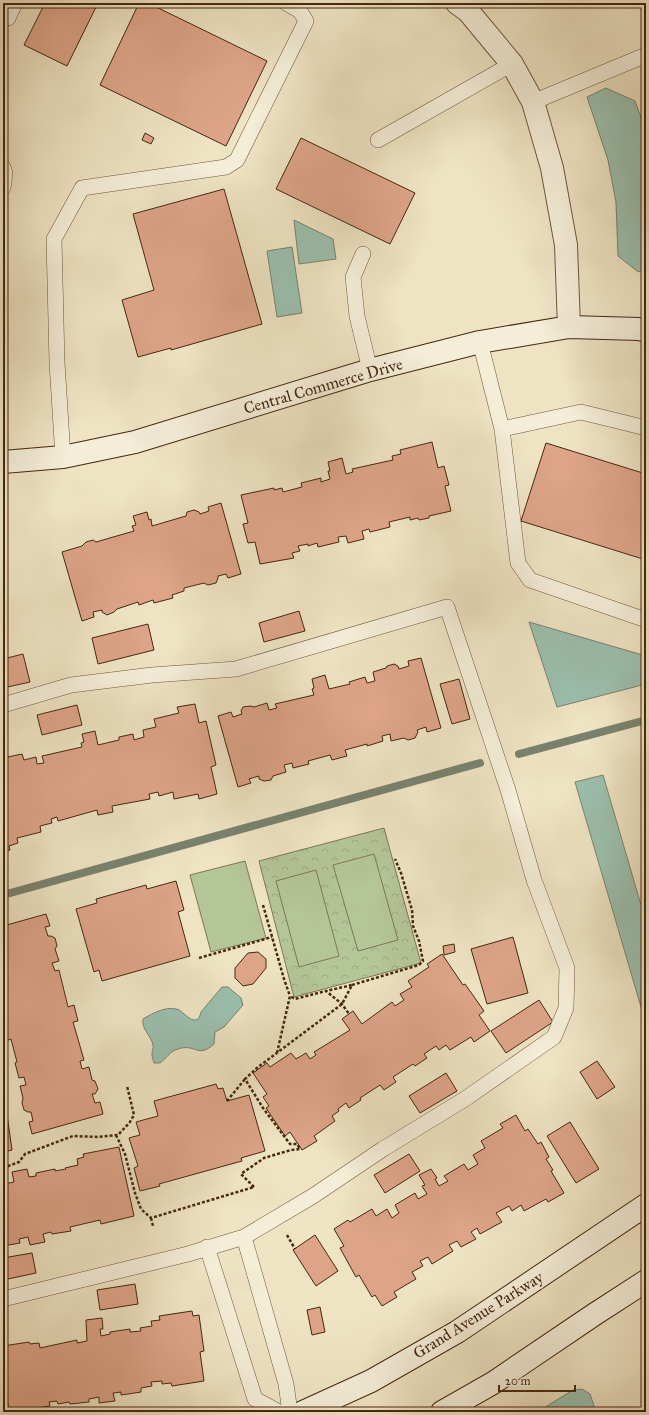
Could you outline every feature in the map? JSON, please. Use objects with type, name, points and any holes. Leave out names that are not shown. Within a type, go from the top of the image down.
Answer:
[{"type":"street","points":[[457,3],[468,11],[512,64],[533,102],[552,168],[566,245],[569,327]]},
{"type":"street","name":"Central Commerce Drive","points":[[3,462],[63,457],[136,442],[370,370],[480,342],[569,327],[646,331]]},
{"type":"street","name":"Grand Avenue Parkway","points":[[303,1412],[371,1381],[457,1332],[646,1206]]},
{"type":"street","points":[[442,1412],[493,1383],[646,1281]]},
{"type":"lane","points":[[8,18],[15,3]]},
{"type":"lane","points":[[63,457],[57,363],[54,239],[82,188],[226,167],[237,160],[306,22],[300,11],[286,3]]},
{"type":"lane","points":[[533,102],[646,54]]},
{"type":"lane","points":[[378,140],[512,64]]},
{"type":"lane","points":[[3,167],[5,173],[3,188]]},
{"type":"lane","points":[[363,254],[353,277],[357,316],[370,370]]},
{"type":"lane","points":[[480,342],[502,429],[518,563],[530,580],[646,620]]},
{"type":"lane","points":[[502,429],[581,412],[646,428]]},
{"type":"lane","points":[[3,705],[71,685],[152,675],[236,669],[447,607],[508,790],[534,880],[567,968],[566,1008],[554,1038],[465,1099],[384,1149],[314,1196],[244,1237],[188,1254],[3,1299]]},
{"type":"lane","points":[[244,1237],[286,1384],[290,1412]]},
{"type":"lane","points":[[207,1247],[255,1399],[279,1412]]},
{"type":"path","points":[[290,996],[295,999],[352,985],[419,965],[423,961],[419,941],[413,926],[412,910],[401,873],[395,860]]},
{"type":"path","points":[[263,905],[290,996],[278,1053]]},
{"type":"path","points":[[199,958],[272,937]]},
{"type":"path","points":[[226,1101],[245,1079],[342,1004],[352,985]]},
{"type":"path","points":[[326,991],[342,1004],[348,1014]]},
{"type":"path","points":[[151,1218],[254,1187],[241,1174],[264,1158],[291,1150],[300,1149],[297,1144],[290,1144],[263,1108],[245,1079]]},
{"type":"path","points":[[3,1168],[19,1162],[25,1154],[74,1136],[98,1137],[118,1135],[130,1122],[134,1115],[127,1086]]},
{"type":"path","points":[[116,1135],[125,1154],[135,1193],[141,1209],[151,1218],[153,1226]]},
{"type":"path","points":[[287,1235],[295,1248]]},
{"type":"green space","points":[[384,828],[421,963],[294,997],[259,861]]},
{"type":"green space","points":[[374,854],[398,940],[358,951],[333,865]]},
{"type":"green space","points":[[245,861],[266,938],[211,952],[190,875]]},
{"type":"green space","points":[[316,870],[339,956],[299,967],[276,881]]},
{"type":"shaded area","points":[[606,88],[635,101],[646,131],[646,273],[637,271],[618,256],[616,202],[608,160],[587,97]]},
{"type":"shaded area","points":[[294,220],[333,239],[336,259],[299,264]]},
{"type":"shaded area","points":[[292,247],[302,313],[277,317],[267,251]]},
{"type":"shaded area","points":[[529,622],[646,656],[646,684],[557,707]]},
{"type":"shaded area","points":[[603,775],[646,922],[646,1024],[575,782]]},
{"type":"shaded area","points":[[222,987],[228,987],[241,998],[243,1005],[224,1027],[215,1032],[214,1044],[209,1048],[200,1051],[189,1048],[178,1049],[160,1063],[154,1063],[152,1055],[153,1045],[143,1026],[143,1019],[156,1012],[170,1008],[179,1010],[189,1018],[196,1020]]},
{"type":"shaded area","points":[[582,1389],[590,1394],[596,1412],[537,1412],[573,1390]]},
{"type":"building","points":[[45,3],[98,3],[67,66],[24,45]]},
{"type":"building","points":[[139,3],[148,3],[267,61],[226,146],[100,85]]},
{"type":"building","points":[[145,133],[154,138],[151,144],[142,140]]},
{"type":"building","points":[[301,138],[415,193],[390,244],[276,189]]},
{"type":"building","points":[[224,189],[262,324],[171,350],[171,348],[138,357],[122,300],[154,290],[133,214]]},
{"type":"building","points":[[432,442],[438,468],[444,466],[449,485],[445,486],[451,511],[419,520],[418,518],[410,520],[410,517],[389,522],[390,527],[370,532],[369,529],[362,531],[364,539],[348,543],[346,536],[338,537],[339,542],[318,547],[317,543],[308,546],[308,544],[298,546],[300,551],[292,553],[294,558],[260,564],[255,542],[248,543],[243,524],[248,523],[241,495],[274,488],[274,490],[282,488],[283,492],[302,487],[301,483],[321,478],[321,482],[330,479],[328,462],[342,458],[346,474],[353,472],[352,469],[393,460],[392,456],[401,454],[400,450]]},
{"type":"building","points":[[546,443],[646,474],[646,560],[521,521]]},
{"type":"building","points":[[221,503],[241,574],[228,578],[226,574],[218,576],[216,583],[208,585],[204,583],[184,588],[184,591],[172,595],[173,598],[154,603],[153,600],[139,605],[138,602],[117,609],[107,615],[102,612],[102,610],[93,612],[94,617],[82,621],[62,552],[82,546],[86,542],[93,540],[96,542],[134,531],[132,526],[136,525],[133,516],[147,512],[149,520],[151,519],[152,526],[186,516],[187,512],[194,510],[200,514],[209,511],[208,507]]},
{"type":"building","points":[[299,611],[305,631],[264,642],[259,623]]},
{"type":"building","points":[[148,624],[154,650],[98,664],[92,638]]},
{"type":"building","points":[[23,654],[30,682],[3,688],[3,659]]},
{"type":"building","points":[[421,658],[441,728],[427,732],[426,727],[417,730],[418,732],[415,738],[408,740],[404,738],[391,741],[390,734],[382,736],[383,741],[345,750],[347,756],[332,760],[330,755],[308,761],[309,764],[293,768],[292,763],[284,765],[286,772],[273,776],[271,780],[264,781],[259,779],[259,776],[249,779],[251,783],[238,787],[218,716],[231,712],[233,717],[242,714],[241,711],[243,707],[254,707],[267,703],[269,710],[277,708],[275,704],[314,695],[312,689],[314,688],[312,679],[325,675],[329,689],[350,684],[349,682],[365,677],[367,683],[375,681],[373,672],[394,664],[398,666],[399,669],[409,666],[408,661]]},
{"type":"building","points":[[459,679],[470,719],[452,724],[440,684]]},
{"type":"building","points":[[195,704],[199,723],[206,721],[216,765],[211,767],[217,794],[199,799],[198,794],[174,799],[173,792],[159,796],[158,792],[149,794],[150,799],[112,806],[113,812],[98,815],[97,810],[58,821],[57,817],[51,819],[52,823],[40,826],[41,832],[17,838],[18,843],[9,846],[10,850],[3,851],[3,758],[22,754],[24,760],[36,757],[37,764],[44,763],[42,756],[82,747],[81,743],[84,742],[82,734],[95,731],[98,745],[119,740],[119,737],[133,734],[134,740],[144,737],[143,730],[156,727],[154,719],[179,713],[177,707]]},
{"type":"building","points":[[77,705],[82,725],[42,735],[37,715]]},
{"type":"building","points":[[176,881],[184,910],[178,912],[190,956],[102,981],[99,970],[94,972],[76,909],[97,903],[96,899],[146,885],[147,889]]},
{"type":"building","points":[[46,914],[50,926],[45,927],[48,936],[55,938],[57,946],[55,949],[59,961],[52,963],[55,971],[59,970],[68,1007],[74,1005],[78,1021],[73,1022],[84,1060],[80,1061],[82,1069],[89,1067],[92,1080],[95,1081],[98,1089],[95,1094],[92,1094],[95,1103],[100,1102],[103,1114],[32,1134],[29,1122],[33,1121],[31,1112],[24,1110],[22,1103],[23,1098],[20,1086],[26,1085],[24,1077],[19,1078],[15,1063],[17,1062],[11,1039],[6,1041],[5,1037],[3,1037],[3,1023],[7,1022],[3,1008],[3,926]]},
{"type":"building","points":[[513,937],[528,993],[487,1004],[471,949]]},
{"type":"building","points":[[454,944],[455,952],[444,955],[443,946]]},
{"type":"building","points":[[258,952],[266,959],[266,968],[253,984],[243,986],[235,978],[235,968],[248,953]]},
{"type":"building","points":[[442,954],[463,985],[465,984],[484,1011],[479,1015],[490,1031],[474,1042],[471,1037],[450,1050],[446,1045],[439,1050],[436,1046],[424,1054],[427,1058],[415,1066],[413,1064],[393,1077],[396,1082],[384,1090],[380,1085],[360,1098],[361,1100],[349,1108],[346,1103],[338,1109],[339,1111],[332,1116],[335,1121],[314,1136],[317,1141],[302,1150],[290,1132],[285,1136],[266,1108],[269,1106],[263,1097],[267,1094],[253,1073],[267,1063],[270,1067],[291,1053],[296,1059],[306,1053],[310,1059],[316,1055],[314,1052],[350,1030],[342,1019],[353,1011],[362,1024],[392,1002],[395,1006],[404,1000],[400,994],[412,987],[408,981],[429,967],[427,964]]},
{"type":"building","points":[[539,1000],[553,1022],[506,1053],[491,1031]]},
{"type":"building","points":[[597,1061],[615,1087],[597,1099],[580,1072]]},
{"type":"building","points":[[446,1073],[457,1091],[420,1113],[409,1096]]},
{"type":"building","points":[[216,1084],[218,1089],[223,1088],[227,1101],[249,1095],[265,1151],[241,1158],[242,1161],[159,1184],[160,1186],[140,1191],[134,1168],[138,1166],[129,1138],[140,1135],[136,1122],[158,1116],[154,1101]]},
{"type":"building","points":[[3,1093],[12,1150],[3,1152]]},
{"type":"building","points":[[516,1115],[525,1131],[528,1129],[538,1144],[541,1142],[549,1157],[546,1159],[553,1170],[551,1171],[564,1193],[548,1202],[546,1199],[524,1211],[521,1205],[512,1211],[509,1206],[496,1213],[502,1222],[480,1234],[477,1228],[471,1232],[476,1239],[461,1247],[457,1241],[449,1245],[453,1251],[432,1264],[428,1257],[420,1261],[423,1266],[412,1272],[416,1279],[394,1292],[397,1297],[382,1306],[375,1295],[372,1297],[359,1275],[356,1277],[340,1248],[344,1246],[334,1229],[348,1220],[350,1222],[372,1209],[376,1216],[387,1209],[392,1218],[399,1213],[395,1205],[415,1193],[418,1199],[427,1194],[422,1186],[425,1185],[419,1175],[431,1169],[437,1178],[435,1179],[439,1186],[448,1181],[444,1176],[464,1164],[468,1170],[478,1164],[473,1155],[485,1148],[481,1141],[503,1128],[500,1124]]},
{"type":"building","points":[[570,1122],[599,1169],[576,1183],[547,1136]]},
{"type":"building","points":[[119,1147],[134,1216],[101,1224],[100,1220],[70,1227],[71,1231],[43,1234],[45,1242],[30,1245],[28,1237],[19,1239],[20,1243],[3,1246],[3,1181],[4,1184],[14,1182],[12,1172],[27,1169],[29,1177],[36,1176],[36,1173],[55,1169],[55,1171],[66,1169],[65,1168],[78,1165],[77,1159],[84,1157],[83,1154]]},
{"type":"building","points":[[409,1154],[420,1171],[385,1193],[374,1175]]},
{"type":"building","points":[[315,1235],[338,1271],[316,1286],[293,1250]]},
{"type":"building","points":[[32,1253],[36,1273],[3,1280],[3,1258]]},
{"type":"building","points":[[135,1284],[138,1304],[100,1310],[97,1290]]},
{"type":"building","points":[[320,1307],[325,1332],[312,1335],[307,1310]]},
{"type":"building","points":[[192,1311],[193,1316],[199,1315],[204,1351],[200,1352],[204,1381],[172,1386],[171,1383],[162,1384],[162,1381],[151,1382],[152,1386],[141,1388],[141,1392],[121,1395],[121,1392],[113,1393],[115,1401],[99,1403],[99,1397],[89,1399],[89,1402],[70,1404],[69,1402],[58,1404],[57,1401],[49,1402],[50,1406],[42,1407],[43,1412],[9,1412],[6,1389],[3,1389],[3,1346],[29,1342],[30,1344],[39,1343],[40,1348],[77,1340],[77,1343],[87,1341],[86,1320],[102,1318],[103,1329],[100,1329],[101,1336],[110,1334],[110,1332],[130,1329],[130,1332],[141,1331],[140,1328],[152,1326],[151,1321],[160,1320],[159,1316]]},
{"type":"waterway","points":[[519,754],[646,720]]},
{"type":"waterway","points":[[3,895],[480,763]]}]
